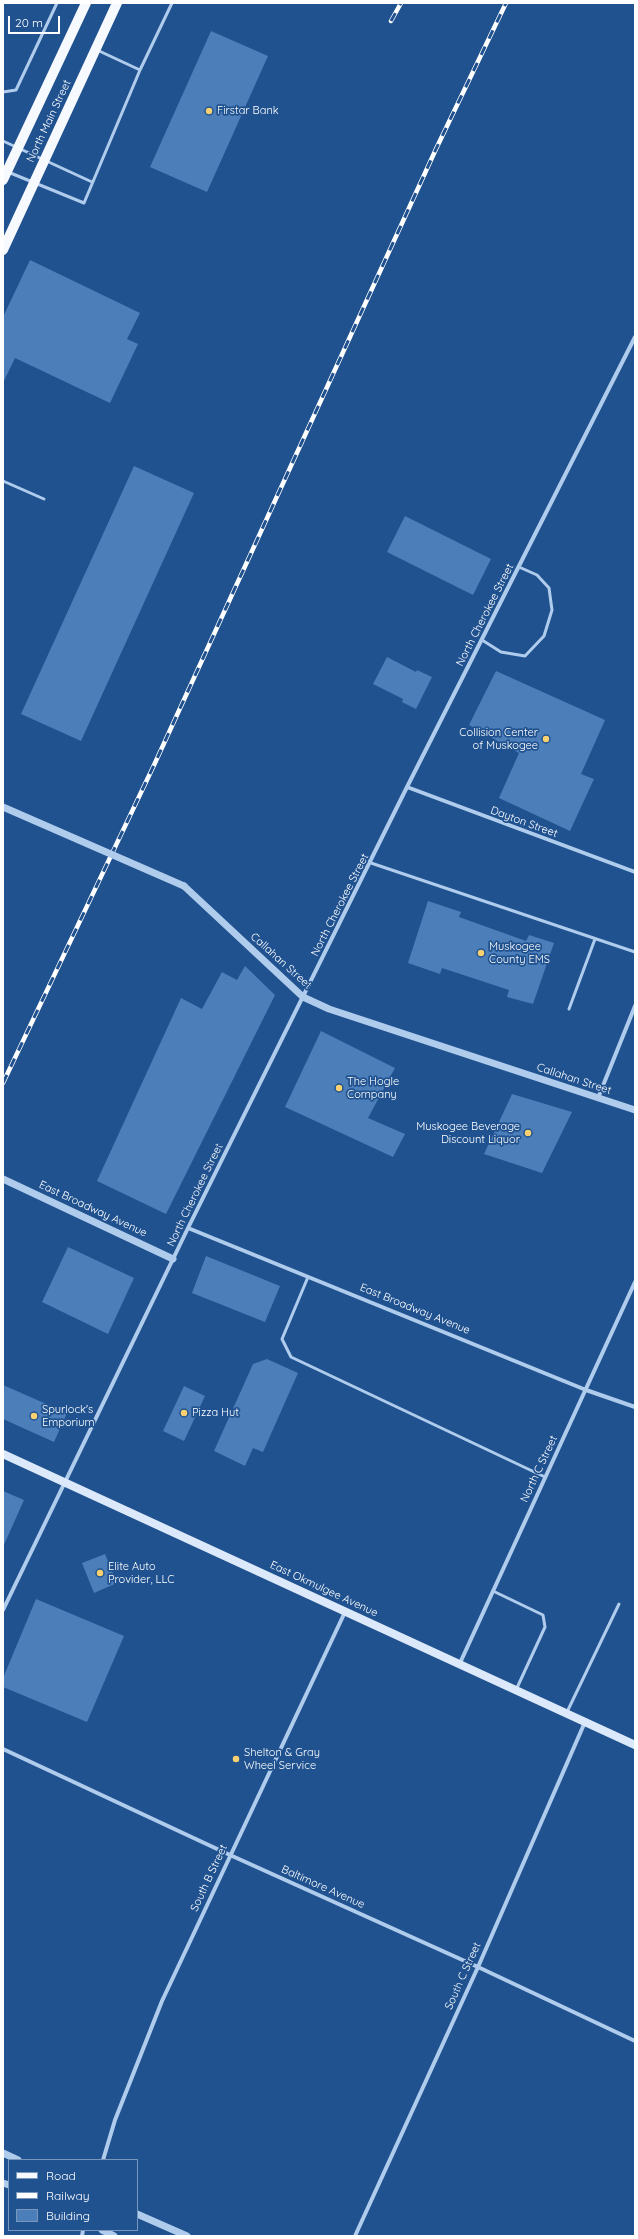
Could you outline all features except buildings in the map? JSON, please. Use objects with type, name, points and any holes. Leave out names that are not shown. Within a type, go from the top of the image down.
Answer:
[{"type":"main road","name":"North Main Street","points":[[4,174],[86,3]]},
{"type":"main road","name":"North Main Street","points":[[3,250],[33,182],[117,3]]},
{"type":"main road","name":"East Okmulgee Avenue","points":[[3,1454],[345,1610],[635,1745]]},
{"type":"street","name":"North Cherokee Street","points":[[3,1610],[188,1228],[371,864],[407,788],[635,337]]},
{"type":"street","name":"Dayton Street","points":[[407,788],[635,872]]},
{"type":"street","name":"Callahan Street","points":[[3,807],[184,886],[303,997],[329,1009],[635,1110]]},
{"type":"street","points":[[598,1098],[635,1006]]},
{"type":"street","name":"East Broadway Avenue","points":[[3,1179],[173,1259]]},
{"type":"street","name":"East Broadway Avenue","points":[[188,1228],[586,1390],[635,1407]]},
{"type":"street","name":"North C Street","points":[[460,1663],[635,1282]]},
{"type":"street","name":"South B Street","points":[[103,2159],[115,2120],[162,2002],[345,1610]]},
{"type":"street","name":"South C Street","points":[[355,2236],[478,1967],[585,1722]]},
{"type":"street","name":"Baltimore Avenue","points":[[3,1749],[230,1855],[478,1967],[635,2041]]},
{"type":"street","points":[[3,2153],[16,2159]]},
{"type":"street","points":[[138,2214],[187,2236]]},
{"type":"street","points":[[104,2231],[114,2236]]},
{"type":"lane","points":[[3,92],[16,90],[57,3]]},
{"type":"lane","points":[[4,174],[33,182],[84,203],[140,70],[172,3]]},
{"type":"lane","points":[[96,49],[140,70]]},
{"type":"lane","points":[[3,140],[92,182]]},
{"type":"lane","points":[[3,481],[44,499]]},
{"type":"lane","points":[[482,640],[501,652],[525,656],[544,636],[552,610],[549,588],[537,575],[519,567]]},
{"type":"lane","points":[[371,864],[635,952]]},
{"type":"lane","points":[[569,1009],[595,939]]},
{"type":"lane","points":[[308,1277],[282,1340],[291,1357],[545,1477]]},
{"type":"lane","points":[[493,1591],[543,1615],[545,1627],[516,1690]]},
{"type":"lane","points":[[566,1714],[619,1604]]},
{"type":"railway","points":[[391,21],[401,3]]},
{"type":"railway","points":[[3,1083],[155,763],[436,149],[506,3]]},
{"type":"place","name":"Firstar Bank","points":[[209,111]]},
{"type":"place","name":"Collision Center of Muskogee","points":[[546,739]]},
{"type":"place","name":"Muskogee County EMS","points":[[481,953]]},
{"type":"place","name":"The Hogle Company","points":[[339,1088]]},
{"type":"place","name":"Muskogee Beverage Discount Liquor","points":[[528,1133]]},
{"type":"place","name":"Pizza Hut","points":[[184,1413]]},
{"type":"place","name":"Spurlock's Emporium","points":[[34,1416]]},
{"type":"place","name":"Elite Auto Provider, LLC","points":[[100,1573]]},
{"type":"place","name":"Shelton & Gray Wheel Service","points":[[236,1759]]}]
